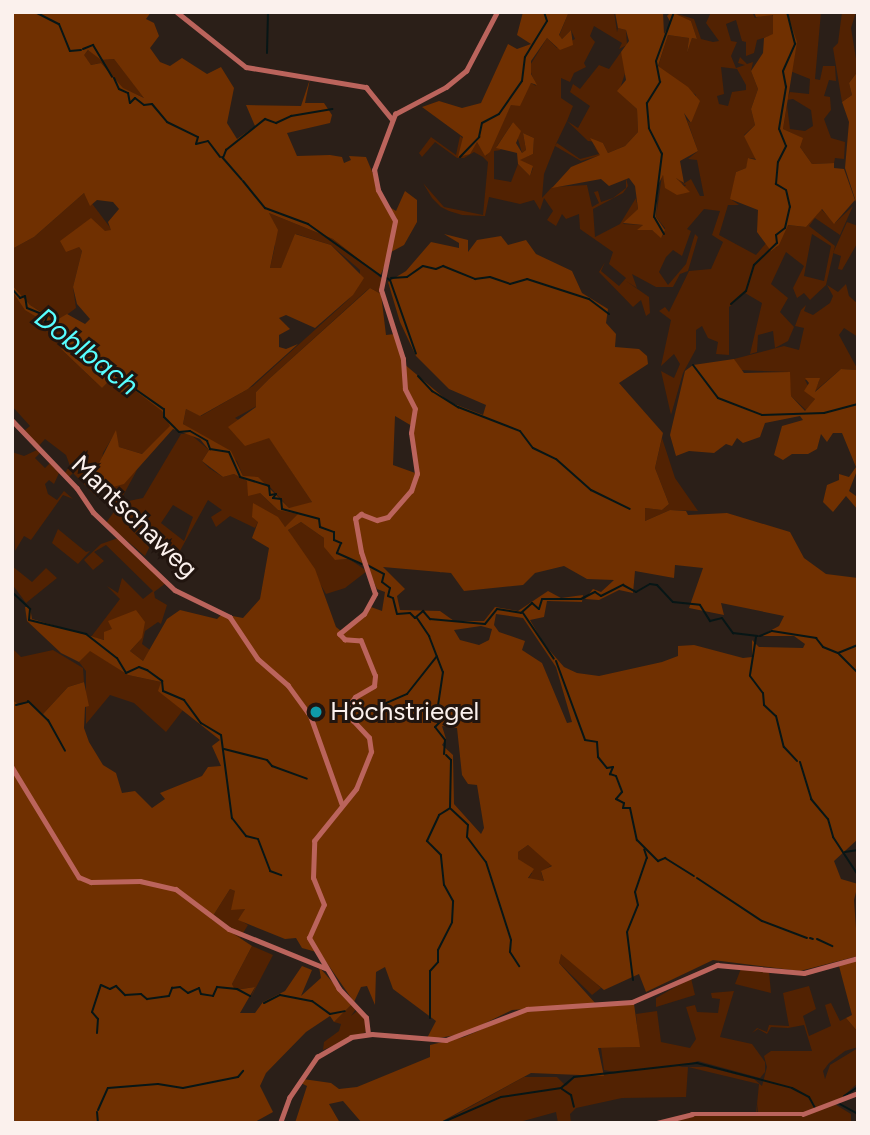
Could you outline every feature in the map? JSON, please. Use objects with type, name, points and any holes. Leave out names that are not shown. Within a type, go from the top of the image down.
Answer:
[{"type":"street","points":[[177,12],[236,61],[258,71],[305,74],[366,87],[392,119]]},
{"type":"street","points":[[369,1034],[366,1018],[326,968],[309,940],[324,905],[313,878],[313,843],[356,789],[371,752],[370,740],[352,719],[349,705],[376,680],[361,641],[345,640],[339,634],[364,614],[375,594],[361,552],[355,519],[361,514],[377,520],[388,517],[411,491],[417,474],[411,433],[415,409],[404,389],[403,359],[381,286],[396,228],[374,172],[392,119],[402,108],[443,89],[466,71],[497,12]]},
{"type":"street","name":"Mantschaweg","points":[[12,420],[78,488],[93,512],[135,546],[175,590],[230,617],[261,662],[288,685],[313,722],[342,805]]},
{"type":"street","points":[[12,767],[79,877],[91,882],[140,881],[176,890],[229,929],[326,968]]},
{"type":"street","points":[[280,1123],[289,1098],[319,1055],[339,1041],[369,1034],[446,1040],[527,1009],[632,1002],[716,964],[801,974],[858,958]]},
{"type":"street","points":[[657,1123],[692,1114],[803,1114],[858,1093]]},
{"type":"shaded area","points":[[12,12],[151,12],[146,19],[154,23],[159,36],[150,48],[160,62],[170,66],[182,58],[207,74],[221,67],[234,88],[227,123],[237,139],[255,126],[246,105],[301,106],[310,79],[305,103],[324,103],[332,115],[330,123],[287,133],[297,156],[330,155],[342,157],[344,163],[351,160],[349,156],[366,157],[386,205],[396,211],[405,191],[417,200],[417,222],[404,245],[391,252],[380,276],[333,239],[269,213],[278,230],[270,268],[281,268],[295,234],[331,245],[364,278],[353,295],[315,328],[286,315],[279,318],[290,329],[279,335],[279,347],[286,349],[298,344],[248,389],[200,416],[186,409],[183,424],[231,451],[243,476],[258,477],[289,508],[312,502],[269,438],[245,446],[228,427],[256,407],[256,392],[269,379],[370,288],[381,294],[386,335],[395,334],[403,363],[449,402],[483,415],[486,405],[449,389],[416,356],[400,322],[388,282],[406,271],[431,242],[459,248],[459,243],[444,234],[468,240],[468,252],[477,240],[501,236],[508,245],[526,240],[536,254],[572,271],[582,293],[608,309],[606,323],[616,334],[615,347],[639,349],[647,356],[648,364],[619,383],[663,433],[655,468],[669,504],[662,510],[645,508],[645,521],[670,510],[686,511],[688,515],[727,513],[790,532],[804,558],[826,574],[858,578],[858,839],[834,861],[841,879],[858,884],[854,900],[858,956],[800,971],[713,960],[646,992],[639,974],[604,990],[561,954],[559,963],[596,1004],[512,1010],[463,1034],[426,1040],[436,1021],[393,989],[385,967],[376,972],[375,1005],[367,986],[361,987],[354,1002],[320,953],[302,948],[296,938],[285,939],[238,920],[245,909],[231,910],[235,891],[230,889],[211,919],[252,946],[232,984],[235,990],[255,987],[240,1013],[255,1013],[263,1002],[285,991],[302,966],[312,970],[301,996],[321,978],[319,967],[352,1004],[334,1022],[330,1016],[306,1032],[266,1073],[260,1086],[273,1112],[253,1123],[12,1123],[12,700],[20,705],[29,702],[43,714],[68,687],[84,682],[89,706],[85,707],[84,728],[89,742],[103,765],[116,773],[122,793],[135,791],[152,808],[165,799],[160,793],[202,776],[208,767],[221,766],[212,746],[220,740],[158,691],[161,682],[128,675],[90,651],[79,662],[61,653],[27,621],[25,607],[30,607],[32,619],[104,640],[104,632],[112,629],[108,621],[136,610],[145,622],[142,638],[130,651],[143,661],[167,619],[180,610],[217,619],[222,614],[243,618],[260,599],[269,548],[252,538],[258,522],[252,517],[253,503],[278,517],[285,527],[298,514],[278,510],[260,493],[248,496],[247,481],[234,474],[223,477],[202,461],[209,450],[200,439],[173,429],[124,484],[109,488],[104,486],[104,476],[94,473],[116,430],[119,447],[142,454],[170,426],[162,411],[133,389],[126,396],[109,381],[102,388],[61,349],[70,337],[25,310],[12,291],[12,285],[30,305],[55,321],[67,314],[85,324],[90,319],[77,304],[73,287],[82,251],[79,247],[66,252],[60,241],[91,218],[105,231],[111,230],[108,222],[119,209],[113,202],[97,200],[90,206],[84,193],[34,237],[12,249]],"holes":[[[88,50],[101,60],[114,59],[144,98],[123,88],[101,63],[91,65],[84,55]],[[395,416],[412,426],[418,474],[393,465]],[[301,522],[324,538],[324,547],[335,560],[348,559],[367,567],[377,589],[385,592],[382,611],[371,607],[341,631],[336,627],[315,569],[288,530]],[[675,565],[703,568],[689,608],[724,615],[721,603],[784,616],[779,626],[760,636],[794,636],[805,644],[803,648],[759,647],[752,640],[752,657],[743,658],[694,645],[678,646],[678,656],[662,662],[599,676],[577,673],[564,667],[544,644],[530,620],[544,617],[547,601],[582,602],[583,595],[561,598],[548,591],[518,611],[495,607],[484,621],[454,621],[440,611],[400,610],[397,596],[405,589],[383,567],[451,573],[464,591],[523,585],[535,573],[564,566],[587,579],[614,580],[601,592],[593,589],[585,599],[599,600],[619,590],[633,593],[635,571],[674,578]],[[496,614],[523,618],[556,667],[572,722],[567,723],[542,663],[522,650],[525,641],[499,632],[494,625]],[[481,626],[492,629],[489,640],[479,645],[460,640],[454,630]],[[442,726],[457,728],[462,775],[468,784],[477,785],[484,828],[481,834],[454,804],[453,755],[442,745],[446,739]],[[528,845],[552,866],[541,871],[544,881],[528,878],[534,869],[518,859],[518,852]]]},
{"type":"shaded area","points":[[523,12],[585,12],[568,14],[559,35],[562,39],[571,30],[573,45],[560,50],[547,38],[531,61],[531,74],[537,85],[531,83],[520,106],[511,105],[490,152],[485,156],[477,142],[470,154],[458,157],[463,137],[422,107],[439,101],[462,108],[481,103],[508,44],[517,49],[531,44],[517,35]]},
{"type":"shaded area","points":[[614,12],[617,32],[618,28],[626,30],[627,45],[619,49],[622,43],[594,26],[590,36],[595,42],[584,63],[586,67],[574,73],[570,82],[561,78],[561,98],[573,106],[544,174],[542,198],[552,187],[587,185],[592,207],[599,203],[594,192],[598,191],[601,202],[613,198],[626,188],[626,178],[628,186],[623,193],[593,209],[595,237],[620,224],[636,198],[638,209],[623,224],[643,225],[638,230],[652,230],[662,237],[665,228],[656,217],[662,175],[677,194],[686,185],[678,183],[677,177],[683,184],[691,179],[700,196],[704,196],[697,160],[688,159],[698,151],[687,120],[691,123],[696,95],[658,67],[668,35],[689,38],[687,53],[692,38],[697,39],[691,21],[671,16],[671,12],[694,19],[701,39],[713,42],[719,41],[706,23],[711,12],[752,12],[755,18],[767,13],[774,16],[773,35],[757,40],[754,53],[746,56],[746,42],[742,41],[736,20],[726,24],[731,41],[737,42],[731,56],[736,68],[745,65],[738,63],[740,57],[747,64],[753,62],[751,71],[758,89],[751,109],[755,125],[744,135],[757,159],[749,158],[746,168],[736,172],[732,200],[739,205],[728,205],[719,235],[756,255],[767,242],[770,248],[776,248],[787,225],[806,227],[821,209],[835,223],[853,206],[840,235],[815,218],[809,226],[835,246],[826,285],[810,300],[804,293],[797,298],[793,288],[804,266],[786,252],[771,284],[788,298],[780,312],[794,327],[788,341],[775,348],[773,331],[758,335],[757,352],[750,354],[762,303],[745,293],[729,307],[729,355],[716,354],[718,342],[708,338],[702,326],[696,330],[696,349],[683,373],[671,415],[661,371],[674,378],[680,364],[674,354],[661,366],[671,320],[659,311],[665,307],[669,312],[689,271],[711,269],[723,242],[712,235],[720,211],[704,209],[687,229],[691,231],[682,256],[673,250],[666,257],[659,272],[668,285],[686,264],[695,234],[698,237],[688,271],[680,274],[673,287],[656,287],[632,274],[637,288],[626,281],[649,297],[650,313],[646,316],[641,300],[633,307],[599,272],[605,262],[601,271],[619,286],[626,278],[609,264],[613,252],[580,229],[579,214],[566,219],[562,214],[556,226],[547,220],[553,211],[544,198],[540,210],[534,200],[520,204],[489,197],[485,216],[462,215],[441,207],[423,183],[444,207],[483,215],[488,162],[483,157],[474,152],[464,158],[457,158],[435,142],[422,157],[419,153],[431,137],[456,155],[460,136],[464,139],[460,157],[477,142],[486,156],[511,105],[520,102],[531,83],[536,86],[529,67],[547,38],[557,48],[575,39],[571,30],[562,39],[559,36],[568,14]],"holes":[[[721,67],[737,69],[746,85],[746,90],[732,92],[728,106],[719,104],[717,96],[724,94]],[[513,122],[522,153],[526,150],[523,133],[534,138],[533,154],[519,160],[533,168],[530,176],[518,164],[511,182],[494,179],[494,151],[501,150],[497,146]],[[812,234],[831,246],[824,281],[804,276]]]},
{"type":"shaded area","points":[[615,12],[663,12],[664,34],[671,23],[667,16],[671,12],[691,21],[697,39],[692,38],[687,53],[689,38],[668,35],[658,66],[688,87],[700,101],[691,123],[684,113],[698,151],[680,161],[684,183],[676,178],[690,192],[677,195],[665,188],[663,175],[658,185],[656,217],[665,230],[661,238],[652,230],[637,230],[643,225],[623,223],[638,209],[635,186],[629,178],[609,186],[601,179],[552,188],[571,167],[600,155],[590,138],[603,143],[608,153],[625,146],[638,132],[637,109],[617,91],[626,80],[621,52],[629,41],[626,30],[618,28]]},
{"type":"shaded area","points":[[754,12],[787,12],[797,42],[783,129],[803,138],[800,147],[812,164],[834,163],[834,168],[844,169],[855,200],[834,224],[822,209],[806,227],[788,225],[779,245],[771,251],[757,232],[758,210],[730,199],[736,172],[746,168],[748,158],[756,160],[744,136],[755,125],[751,109],[758,89],[751,71],[763,53],[764,38],[773,34],[773,15],[756,17]]},
{"type":"shaded area","points":[[787,12],[821,12],[815,79],[820,80],[823,66],[835,66],[836,81],[829,80],[824,96],[830,97],[831,110],[824,119],[831,138],[845,142],[844,159],[835,158],[834,163],[812,164],[800,147],[800,137],[783,129],[787,105],[790,129],[805,131],[813,126],[811,110],[793,99],[787,100],[790,92],[809,94],[810,79],[790,71],[796,40]]},
{"type":"shaded area","points":[[842,12],[856,12],[851,28],[858,71],[849,83],[852,95],[842,102],[833,48],[838,43]]},
{"type":"shaded area","points":[[89,50],[101,60],[114,59],[145,98],[123,89],[101,63],[91,65],[83,55]]},
{"type":"shaded area","points":[[621,52],[627,67],[619,92],[637,109],[638,132],[625,146],[608,153],[603,143],[588,141],[567,121],[578,128],[590,106],[570,92],[573,84],[580,89],[599,65],[609,69]]},
{"type":"shaded area","points":[[858,71],[856,202],[845,168],[849,122],[842,102],[852,95],[849,83]]},
{"type":"shaded area","points":[[513,122],[521,131],[516,143],[522,153],[526,150],[523,133],[534,138],[533,154],[520,160],[533,166],[530,176],[518,164],[517,153],[496,148]]},
{"type":"shaded area","points":[[557,143],[580,159],[599,154],[593,145],[601,155],[581,161],[555,146]]},
{"type":"shaded area","points":[[84,193],[112,230],[79,247],[82,251],[73,287],[76,308],[57,322],[30,305],[12,285],[12,249],[34,237]]},
{"type":"shaded area","points":[[269,213],[333,239],[381,278],[381,294],[370,288],[366,291],[256,392],[257,406],[235,418],[269,437],[312,502],[301,507],[289,508],[269,486],[243,476],[237,461],[183,424],[186,409],[201,416],[253,386],[349,299],[360,280],[360,270],[331,245],[296,234],[281,268],[270,268],[275,246],[275,225]]},
{"type":"shaded area","points":[[847,222],[858,226],[858,242],[842,270],[838,269],[841,256],[833,253]]},
{"type":"shaded area","points":[[846,284],[849,296],[858,304],[858,337],[844,328],[839,335],[858,370],[841,369],[814,392],[819,381],[805,380],[815,399],[807,411],[791,396],[789,372],[739,370],[734,359],[784,346],[799,350],[804,328],[795,326],[801,310],[806,305],[804,311],[813,315],[830,303],[833,296],[827,285],[838,292]]},
{"type":"shaded area","points":[[12,291],[45,324],[71,338],[61,349],[102,388],[109,381],[125,395],[133,389],[163,411],[171,427],[142,454],[119,447],[115,433],[103,453],[100,474],[126,477],[137,470],[119,503],[143,498],[181,434],[190,434],[209,450],[202,461],[209,468],[223,477],[234,474],[247,481],[278,510],[298,513],[297,518],[285,527],[258,522],[255,528],[230,516],[216,527],[211,517],[222,510],[208,500],[176,558],[151,544],[145,556],[106,523],[118,506],[108,503],[106,490],[103,488],[96,496],[73,473],[68,478],[64,474],[70,466],[66,455],[45,439],[37,448],[24,431],[30,426],[12,406]],"holes":[[[173,505],[193,517],[184,541],[161,523]]]},
{"type":"shaded area","points":[[734,359],[744,373],[790,372],[791,396],[805,411],[815,399],[804,391],[809,383],[805,378],[820,378],[815,392],[841,369],[858,370],[858,468],[849,491],[856,496],[858,510],[846,496],[833,512],[823,502],[827,485],[839,480],[839,474],[849,477],[856,467],[842,433],[833,433],[827,442],[821,434],[817,449],[808,454],[792,454],[783,460],[774,455],[782,426],[803,420],[800,416],[765,423],[760,437],[743,443],[737,438],[732,446],[726,444],[714,453],[689,451],[676,456],[670,435],[685,371],[693,365]]},
{"type":"shaded area","points":[[662,438],[675,478],[698,511],[670,510],[645,521],[641,516],[645,508],[662,510],[669,504],[655,468]]},
{"type":"shaded area","points":[[37,450],[40,453],[35,458],[45,468],[50,463],[59,473],[54,484],[49,480],[45,484],[48,494],[57,500],[64,491],[73,499],[63,495],[31,540],[24,536],[15,551],[12,452],[24,456]]},
{"type":"shaded area","points":[[301,522],[324,538],[336,560],[349,559],[367,571],[345,588],[326,594],[288,530]]},
{"type":"shaded area","points":[[58,529],[86,552],[90,551],[78,564],[52,543]]},
{"type":"shaded area","points":[[121,537],[166,583],[154,592],[155,598],[167,605],[161,624],[158,622],[145,631],[142,644],[150,650],[143,661],[130,651],[142,638],[113,629],[105,640],[91,637],[120,599],[107,586],[118,593],[122,578],[143,599],[153,591],[106,545],[94,552],[104,561],[93,570],[84,560],[101,544]]},
{"type":"shaded area","points":[[12,566],[32,582],[46,568],[57,578],[26,603],[12,584]]},
{"type":"shaded area","points":[[12,648],[21,657],[53,650],[83,668],[84,682],[68,687],[43,714],[14,702]]},
{"type":"shaded area","points":[[90,650],[128,675],[161,682],[159,691],[183,710],[166,732],[134,703],[110,695],[86,724],[86,671],[79,662]]},
{"type":"shaded area","points":[[528,845],[552,865],[541,872],[544,881],[528,879],[532,873],[518,859],[518,852]]},
{"type":"shaded area","points":[[230,889],[235,891],[239,908],[245,909],[240,920],[248,925],[240,938],[211,919]]},
{"type":"shaded area","points":[[252,946],[273,955],[250,999],[255,987],[234,990],[232,984]]},
{"type":"shaded area","points":[[560,954],[566,955],[601,988],[592,995],[559,963]]},
{"type":"shaded area","points":[[858,960],[858,1032],[846,1018],[852,1015],[839,966]]},
{"type":"shaded area","points":[[742,966],[769,972],[771,993],[735,984]]},
{"type":"shaded area","points":[[691,978],[695,995],[656,1007],[656,998]]},
{"type":"shaded area","points":[[809,986],[816,1009],[803,1016],[809,1036],[831,1026],[825,1005],[831,1003],[840,1021],[846,1018],[858,1032],[858,1047],[845,1051],[823,1071],[825,1079],[830,1065],[858,1048],[858,1083],[841,1098],[807,1113],[758,1116],[759,1084],[688,1067],[707,1067],[754,1079],[762,1086],[767,1067],[764,1056],[771,1051],[812,1051],[804,1025],[788,1028],[771,1027],[767,1034],[758,1029],[752,1033],[757,1028],[767,1032],[769,1025],[789,1026],[783,993]]},
{"type":"shaded area","points":[[734,991],[720,1037],[752,1044],[765,1062],[765,1072],[760,1078],[698,1061],[679,1067],[688,1067],[686,1097],[622,1098],[576,1108],[570,1114],[571,1123],[558,1123],[556,1112],[516,1123],[441,1123],[524,1077],[557,1077],[566,1086],[575,1077],[620,1073],[604,1070],[601,1048],[639,1047],[636,1014],[657,1011],[661,1042],[690,1048],[696,1039],[686,1007],[695,1005],[697,1012],[718,1013],[720,999],[712,998],[711,993]]},
{"type":"shaded area","points":[[352,1004],[356,1009],[351,1016],[357,1011],[365,1018],[366,1032],[323,1050],[324,1042],[339,1031],[341,1024],[334,1022]]},
{"type":"shaded area","points":[[634,1004],[640,1047],[598,1048],[604,1076],[531,1073],[439,1123],[362,1123],[343,1101],[329,1104],[340,1123],[295,1123],[307,1086],[301,1083],[303,1079],[331,1083],[339,1089],[357,1087],[430,1057],[430,1045],[464,1037],[522,1012]]},
{"type":"shaded area","points":[[833,1103],[851,1114],[851,1123],[660,1123],[699,1115],[805,1115]]},
{"type":"shaded area","points":[[693,1112],[756,1114],[702,1114],[651,1123]]},
{"type":"waterway","points":[[35,12],[59,24],[70,51],[81,50]]},
{"type":"waterway","points":[[267,53],[268,12]]},
{"type":"waterway","points":[[460,157],[479,137],[482,123],[499,114],[522,81],[525,57],[547,21],[544,12]]},
{"type":"waterway","points":[[664,234],[654,217],[662,154],[649,128],[647,103],[660,82],[656,61],[674,12]]},
{"type":"waterway","points":[[731,304],[746,291],[754,265],[777,243],[776,235],[785,228],[790,207],[786,190],[776,184],[778,162],[786,146],[779,129],[786,87],[783,71],[795,44],[787,12]]},
{"type":"waterway","points":[[83,49],[93,45],[112,77]]},
{"type":"waterway","points":[[114,78],[119,89],[128,93],[130,103],[135,98],[144,105],[152,104],[167,122],[198,137],[196,144],[208,141],[220,157]]},
{"type":"waterway","points":[[223,158],[226,150],[265,119],[276,123],[291,116],[332,109]]},
{"type":"waterway","points":[[222,157],[242,180]]},
{"type":"waterway","points":[[243,181],[265,208],[308,224],[381,276]]},
{"type":"waterway","points":[[391,278],[407,277],[423,266],[436,269],[443,266],[475,279],[490,277],[510,284],[527,279],[589,299],[609,314]]},
{"type":"waterway","points":[[385,277],[390,280],[416,354]]},
{"type":"waterway","name":"Doblbach","points":[[12,289],[20,298],[25,296],[27,308],[47,316],[45,322],[53,321],[69,339],[77,340],[85,357],[91,355],[101,362],[108,375],[116,370],[116,376],[129,379],[135,389],[164,409],[164,417],[179,432],[190,431],[207,441],[210,449],[229,452],[240,477],[269,486],[270,495],[276,494],[273,498],[281,499],[282,509],[319,519],[320,527],[334,532],[334,540],[341,543],[337,553],[362,564]]},
{"type":"waterway","points":[[693,365],[718,398],[762,415],[824,413],[858,404]]},
{"type":"waterway","points":[[418,376],[432,391],[458,407],[520,431],[533,448],[556,459],[591,490],[630,509]]},
{"type":"waterway","name":"Doblbach","points":[[367,565],[384,574],[382,582],[390,588],[388,596],[393,598],[397,614],[410,613],[415,618],[423,611],[430,619],[485,624],[497,609],[521,613],[532,603],[539,609],[542,599],[581,599],[595,592],[601,596],[623,585],[636,592],[650,584],[657,585],[673,602],[700,605],[710,621],[722,618],[733,633],[758,636]]},
{"type":"waterway","points":[[12,592],[30,609],[29,620],[86,634],[117,658],[126,673],[139,667],[147,670],[162,681],[163,691],[184,700],[201,723],[221,735],[232,818],[246,836],[258,839],[270,871],[281,875]]},
{"type":"waterway","points":[[523,613],[554,659]]},
{"type":"waterway","points":[[417,618],[429,636],[443,672],[437,712],[440,722],[435,727],[445,740],[444,754]]},
{"type":"waterway","name":"Doblbach","points":[[760,636],[772,631],[816,638],[823,647],[838,653],[858,645]]},
{"type":"waterway","points":[[756,637],[750,676],[763,693],[764,705],[776,716],[784,747],[797,761]]},
{"type":"waterway","points":[[839,654],[858,673]]},
{"type":"waterway","points":[[354,717],[407,694],[437,656]]},
{"type":"waterway","points":[[556,661],[585,740],[597,742],[598,757],[607,768],[613,767],[610,774],[616,776],[622,792],[616,799],[624,803],[623,808],[630,808],[637,840],[658,861],[665,858],[694,876]]},
{"type":"waterway","points":[[28,701],[48,720],[65,751]]},
{"type":"waterway","points":[[16,705],[28,702]]},
{"type":"waterway","points":[[224,749],[267,760],[272,766],[307,779]]},
{"type":"waterway","points":[[430,1018],[430,971],[438,962],[438,950],[452,922],[453,901],[444,885],[441,855],[427,841],[439,815],[450,808],[451,760],[446,755]]},
{"type":"waterway","points":[[800,762],[811,799],[828,819],[833,837],[858,875]]},
{"type":"waterway","points":[[451,809],[468,825],[467,837],[486,862],[511,940],[510,952],[519,966]]},
{"type":"waterway","points":[[633,980],[627,932],[638,905],[635,892],[647,858],[644,849]]},
{"type":"waterway","points":[[845,852],[858,850]]},
{"type":"waterway","points":[[697,878],[762,921],[807,938]]},
{"type":"waterway","points":[[817,939],[832,946]]},
{"type":"waterway","points":[[97,1033],[98,1019],[92,1012],[101,985],[110,989],[116,986],[125,995],[141,994],[147,999],[169,996],[172,988],[180,987],[188,993],[199,988],[201,994],[213,996],[217,987],[237,989],[250,996]]},
{"type":"waterway","points":[[264,1003],[280,995],[312,1001],[330,1014],[345,1011]]},
{"type":"waterway","points":[[441,1123],[501,1097],[561,1088],[574,1077],[697,1063],[792,1088],[809,1097],[815,1108]]},
{"type":"waterway","points":[[98,1110],[108,1088],[158,1084],[183,1088],[238,1077],[243,1071]]},
{"type":"waterway","points":[[844,1096],[858,1087]]},
{"type":"waterway","points":[[562,1089],[571,1095],[574,1107]]},
{"type":"waterway","points":[[838,1103],[858,1114]]},
{"type":"waterway","points":[[97,1112],[98,1123]]},
{"type":"place","name":"Höchstriegel","points":[[316,712]]}]
